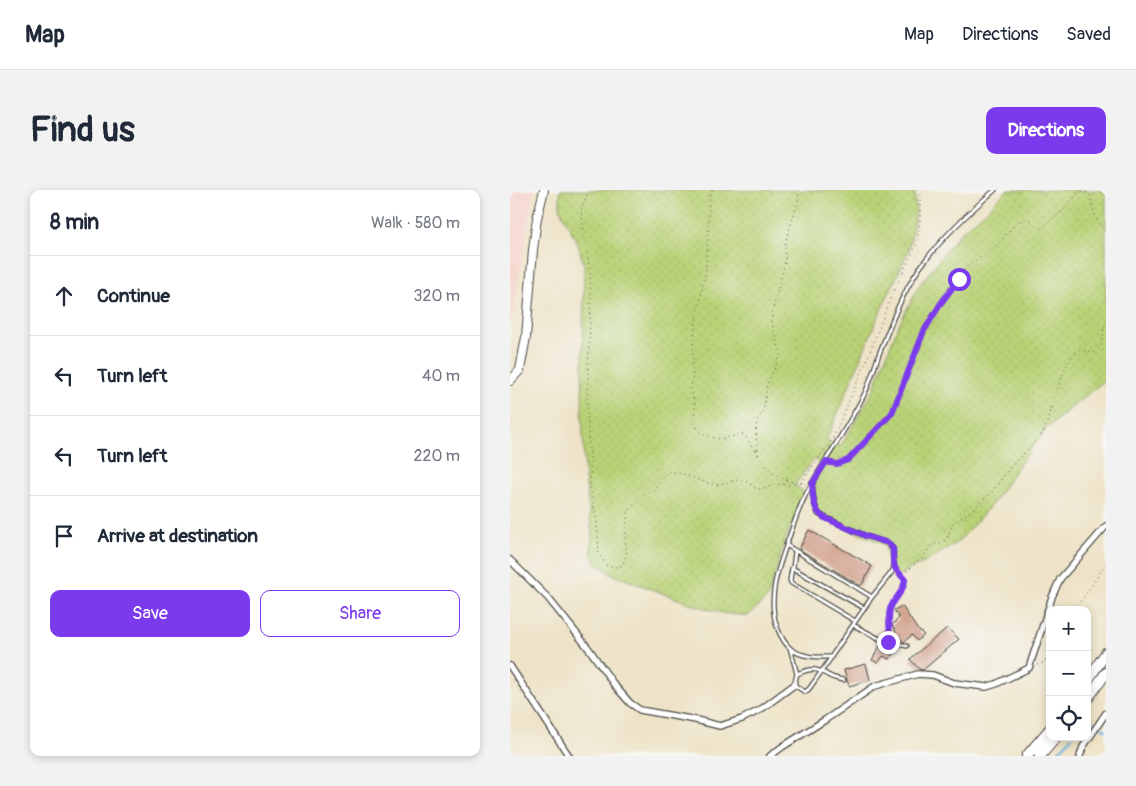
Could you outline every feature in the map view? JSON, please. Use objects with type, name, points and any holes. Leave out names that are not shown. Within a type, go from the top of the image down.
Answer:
[{"type":"highway","points":[[1091,675],[1106,653]]},
{"type":"highway","points":[[1089,696],[1106,672]]},
{"type":"highway","points":[[1027,756],[1046,733]]},
{"type":"highway","points":[[1040,756],[1053,741]]},
{"type":"main road","points":[[510,381],[520,370],[526,337],[533,250],[537,218],[544,190]]},
{"type":"street","points":[[770,756],[875,686],[918,674],[934,676],[954,683],[986,687],[1029,668],[1060,579],[1106,526]]},
{"type":"street","points":[[510,560],[548,598],[589,649],[615,686],[630,703],[640,710],[720,726],[742,719],[760,710],[794,685]]},
{"type":"street","points":[[510,666],[569,756]]},
{"type":"street","points":[[1080,756],[1083,747],[1106,713]]},
{"type":"lane","points":[[812,484],[818,514],[866,536],[888,543],[893,549],[894,568],[864,608],[808,691],[803,692],[794,685],[797,674],[790,648],[779,634],[774,617],[772,597],[775,576],[786,545],[804,498],[812,484],[826,462],[866,390],[897,306],[919,269],[963,219],[995,190]]},
{"type":"lane","points":[[786,545],[872,597]]},
{"type":"lane","points":[[794,551],[791,583],[888,642],[907,646]]},
{"type":"lane","points":[[793,568],[864,608]]},
{"type":"lane","points":[[790,648],[804,655],[831,657]]},
{"type":"lane","points":[[797,674],[805,670],[817,668],[834,679],[844,680]]},
{"type":"path","points":[[589,190],[581,210],[591,294],[587,398],[588,438],[591,465],[590,485],[597,522],[598,554],[602,562],[611,567],[623,565],[627,552],[625,540],[628,512],[646,493],[653,490],[667,472],[689,476],[712,484],[739,480],[747,481],[759,489],[781,484],[812,484]]},
{"type":"path","points":[[712,190],[708,198],[706,269],[695,327],[693,352],[691,389],[695,405],[694,420],[697,428],[703,434],[710,437],[720,439],[743,434],[766,467],[774,474],[796,483]]},
{"type":"path","points":[[758,456],[757,420],[763,413],[767,384],[781,354],[771,320],[772,313],[785,262],[785,243],[798,202],[799,190]]},
{"type":"path","points":[[800,483],[833,438],[866,362],[892,294],[916,246],[920,224],[920,190]]},
{"type":"path","points":[[826,462],[837,464],[848,460],[892,413],[924,331],[941,303],[966,268],[998,244],[1016,223],[1025,219],[1030,220],[1037,228],[1041,228],[1062,211],[1078,193],[1084,191],[1090,195],[1093,211],[1101,227],[1106,231]]},
{"type":"path","points":[[902,574],[925,555],[932,545],[943,542],[947,538],[952,523],[986,498],[1011,466],[1040,436],[1048,423],[1055,394],[1067,365],[1080,350],[1095,352],[1101,346],[1106,318]]},
{"type":"path","points":[[888,642],[891,634],[889,612],[893,603],[905,588],[905,580],[902,574],[895,568],[893,560]]},
{"type":"path","points":[[1077,606],[1106,564]]},
{"type":"path","points":[[1029,668],[1046,661]]},
{"type":"shaded area","points":[[510,190],[534,190],[510,329]]},
{"type":"green space","points":[[560,190],[914,190],[916,212],[908,252],[880,312],[826,441],[841,446],[873,391],[897,328],[920,284],[961,232],[983,214],[1007,190],[1106,190],[1106,379],[1048,427],[993,503],[958,542],[926,562],[913,567],[901,575],[897,575],[892,571],[882,543],[832,523],[815,513],[812,506],[810,488],[823,466],[814,459],[795,485],[805,493],[786,537],[768,597],[748,616],[723,613],[697,606],[611,574],[595,562],[591,551],[592,535],[585,478],[582,412],[584,265],[578,244],[560,209]]},
{"type":"building","points":[[809,530],[872,566],[861,586],[799,549]]},
{"type":"building","points":[[902,606],[917,629],[924,635],[917,641],[912,635],[904,642],[893,634],[896,631],[892,625],[899,618],[894,610]]},
{"type":"building","points":[[947,628],[959,639],[923,670],[919,669],[910,659]]},
{"type":"building","points":[[881,644],[894,652],[889,659],[883,656],[878,663],[872,660]]},
{"type":"building","points":[[866,664],[870,680],[849,686],[844,670]]},
{"type":"waterway","points":[[1091,720],[1106,730]]},
{"type":"waterway","points":[[1054,756],[1068,741]]},
{"type":"route","points":[[888,642],[891,634],[889,612],[893,603],[905,588],[905,580],[902,574],[895,568],[893,549],[888,543],[866,536],[818,514],[812,484],[826,462],[837,464],[848,460],[892,413],[924,331],[941,303],[959,279]]}]
